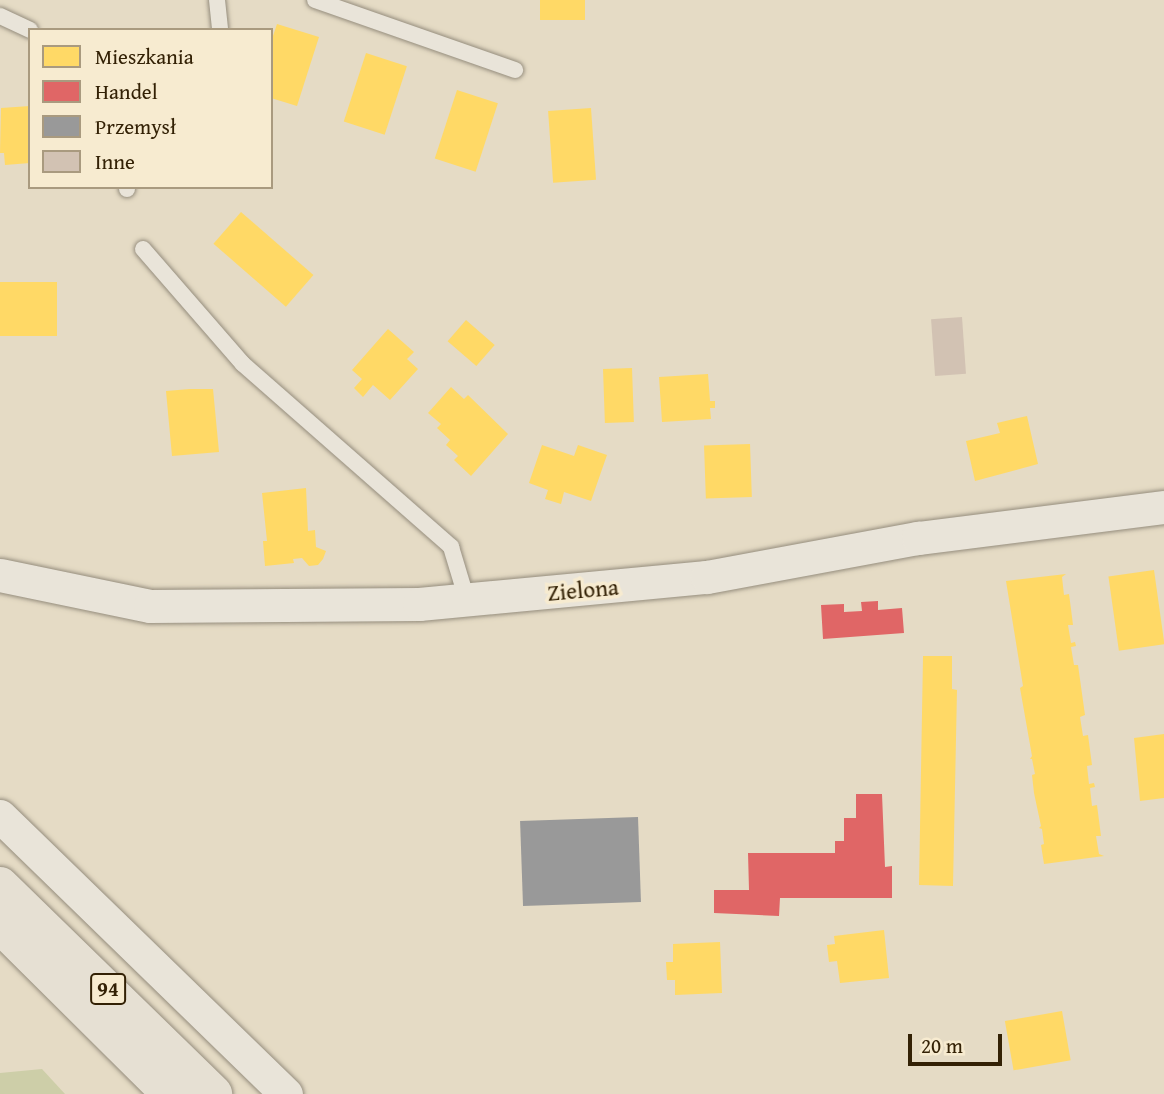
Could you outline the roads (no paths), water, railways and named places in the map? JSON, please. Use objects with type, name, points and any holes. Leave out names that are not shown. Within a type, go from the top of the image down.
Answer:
[{"type":"main road","name":"94","points":[[0,886],[78,959],[213,1094]]},
{"type":"main road","name":"94","points":[[0,924],[171,1094]]},
{"type":"street","name":"Zielona","points":[[0,575],[150,606],[419,604],[707,577],[918,538],[1164,507]]},
{"type":"street","points":[[0,816],[286,1094]]},
{"type":"lane","points":[[216,0],[220,28]]},
{"type":"lane","points":[[315,0],[515,69]]},
{"type":"lane","points":[[0,16],[28,29]]},
{"type":"lane","points":[[144,249],[243,364],[451,547],[467,600]]}]
